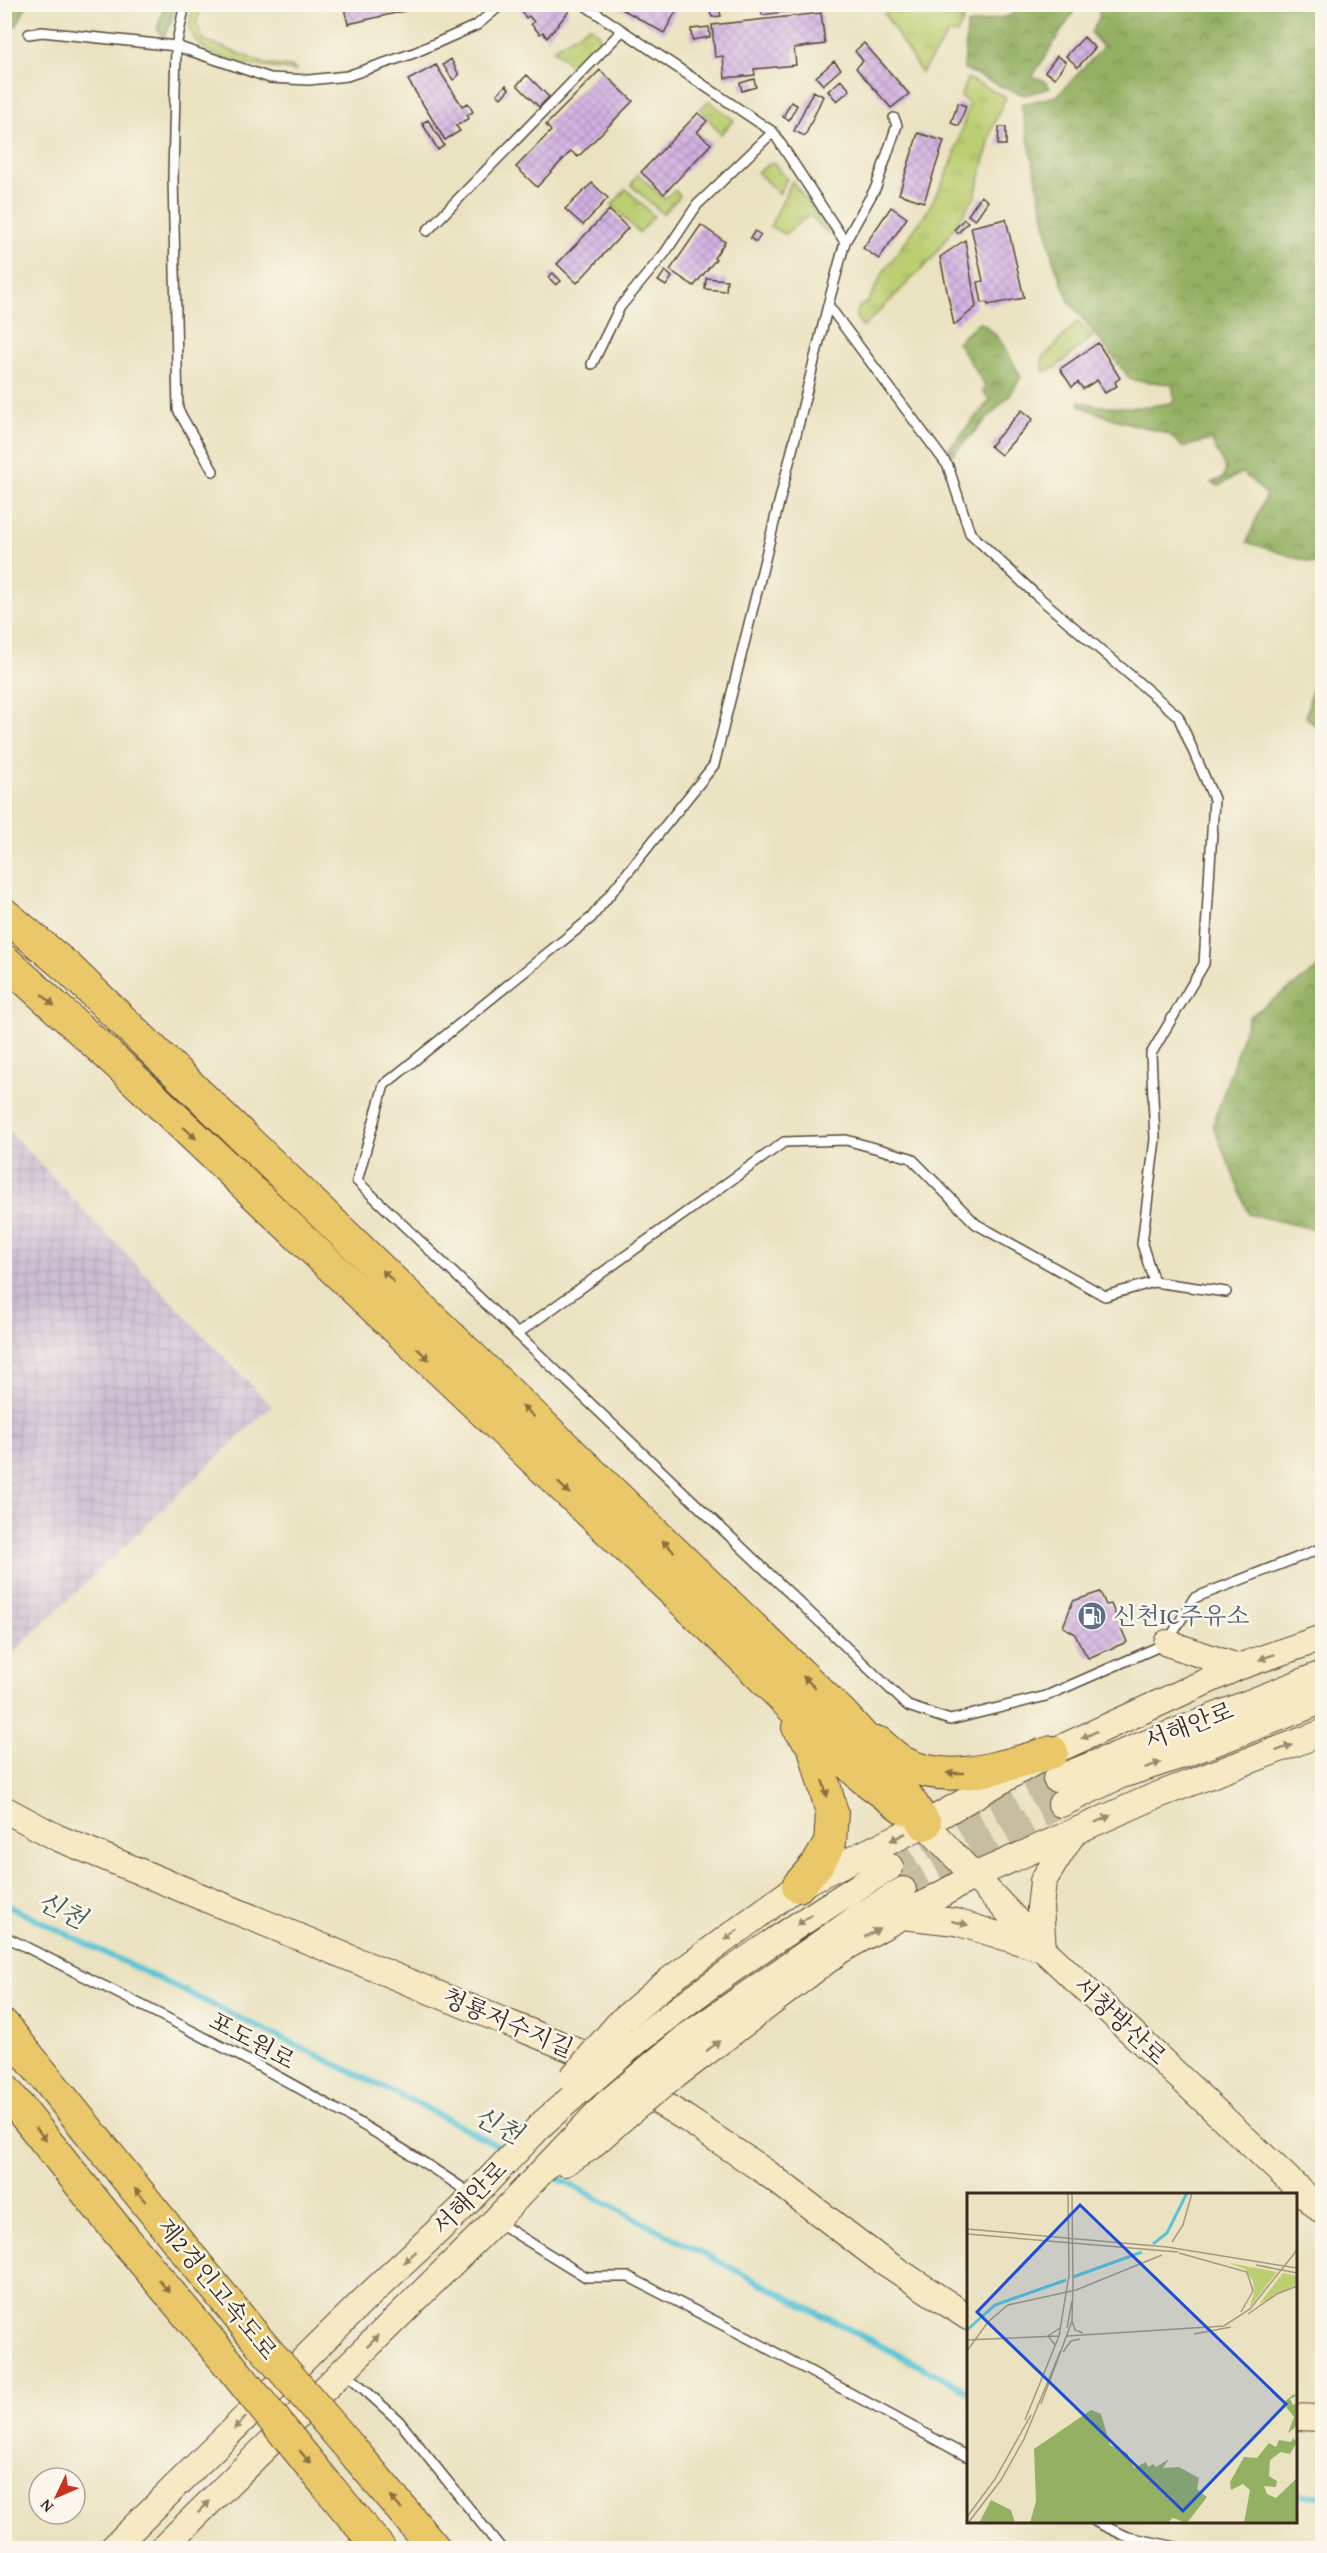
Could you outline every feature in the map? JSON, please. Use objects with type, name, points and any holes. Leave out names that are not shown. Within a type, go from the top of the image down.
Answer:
[{"type":"highway","points":[[4,914],[68,968],[843,1714],[903,1763],[932,1773],[975,1773],[1054,1765]]},
{"type":"highway","points":[[4,960],[117,1064],[739,1654],[862,1777],[925,1824]]},
{"type":"highway","points":[[739,1654],[813,1745],[832,1813],[830,1844],[819,1862],[798,1886]]},
{"type":"highway","points":[[843,1714],[880,1756],[925,1824]]},
{"type":"highway","name":"제2경인고속도로","points":[[4,2026],[256,2338],[434,2548]]},
{"type":"highway","name":"제2경인고속도로","points":[[4,2089],[379,2548]]},
{"type":"main road","points":[[577,2084],[620,2022],[672,1979],[798,1886],[1054,1765],[1238,1667],[1323,1638]]},
{"type":"main road","points":[[1167,1642],[1238,1667]]},
{"type":"main road","name":"서해안로","points":[[1054,1765],[1323,1674]]},
{"type":"main road","name":"서해안로","points":[[1061,1804],[1119,1776],[1186,1754],[1323,1701]]},
{"type":"main road","points":[[662,2072],[841,1950],[976,1875],[1153,1797],[1323,1733]]},
{"type":"main road","name":"청룡저수지길","points":[[4,1809],[58,1838],[574,2050],[687,2119],[767,2173],[877,2258],[967,2316]]},
{"type":"main road","name":"서창방산로","points":[[925,1824],[976,1875],[1043,1949],[1323,2211]]},
{"type":"main road","points":[[902,1916],[956,1922],[1043,1949],[1040,1908],[1043,1881],[1073,1833]]},
{"type":"main road","points":[[577,2084],[754,1954],[810,1916],[890,1867]]},
{"type":"main road","name":"서해안로","points":[[163,2548],[519,2196],[581,2143],[615,2110],[662,2072],[686,2037],[860,1916],[903,1890]]},
{"type":"main road","name":"서해안로","points":[[113,2548],[477,2191],[550,2117],[577,2084]]},
{"type":"main road","points":[[1297,2417],[1323,2418]]},
{"type":"lane","points":[[185,4],[176,46],[173,189],[177,410],[213,471]]},
{"type":"lane","points":[[29,34],[42,32],[176,46],[270,78],[309,80],[347,76],[414,53],[477,25],[502,4]]},
{"type":"lane","points":[[584,4],[773,132],[845,242]]},
{"type":"lane","points":[[427,231],[622,31]]},
{"type":"lane","points":[[894,118],[897,125],[876,187],[845,242],[714,765],[591,918],[384,1085],[357,1181],[908,1706],[950,1720],[1046,1696],[1167,1642],[1194,1598],[1323,1548]]},
{"type":"lane","points":[[592,364],[620,307],[665,253],[697,205],[773,132]]},
{"type":"lane","points":[[828,305],[948,466],[970,533],[1035,594],[1179,716],[1214,799],[1204,964],[1151,1054],[1155,1139],[1142,1244],[1154,1282]]},
{"type":"lane","points":[[517,1334],[784,1142],[846,1140],[911,1158],[976,1224],[1105,1296],[1154,1282],[1226,1292]]},
{"type":"lane","name":"포도원로","points":[[4,1936],[261,2066],[438,2172],[477,2191]]},
{"type":"lane","points":[[495,2221],[586,2277],[629,2277],[754,2341],[967,2456]]},
{"type":"lane","points":[[344,2370],[399,2421],[501,2548]]},
{"type":"lane","points":[[1098,2523],[1128,2537],[1181,2548]]},
{"type":"shaded area","points":[[5,1127],[271,1406],[5,1660]]},
{"type":"green space","points":[[1029,4],[1078,5],[1032,77],[1043,80],[1050,88],[1025,95],[964,69],[967,25],[1009,16]]},
{"type":"green space","points":[[4,5],[27,5],[17,25],[5,28]]},
{"type":"green space","points":[[165,5],[175,5],[171,23],[164,36],[157,29]]},
{"type":"green space","points":[[193,5],[202,5],[196,24],[204,40],[268,65],[293,67],[296,71],[237,62],[208,51],[198,43],[191,32]]},
{"type":"green space","points":[[1099,5],[1322,5],[1322,566],[1247,542],[1266,494],[1242,472],[1219,486],[1211,483],[1223,478],[1226,469],[1211,440],[1182,447],[1169,434],[1081,407],[1079,401],[1102,406],[1127,407],[1175,402],[1172,384],[1131,380],[1069,301],[1053,260],[1021,104],[1057,96],[1103,47],[1091,33],[1099,18]]},
{"type":"green space","points":[[889,11],[964,19],[957,34],[949,33],[921,73],[884,13]]},
{"type":"green space","points":[[590,26],[599,34],[600,41],[573,68],[553,49]]},
{"type":"green space","points":[[967,78],[1006,97],[993,126],[975,197],[932,259],[863,327],[856,317],[859,307],[868,302],[884,271],[925,215],[954,157],[969,104],[961,96]]},
{"type":"green space","points":[[709,101],[734,120],[721,134],[700,109]]},
{"type":"green space","points":[[773,162],[787,179],[779,194],[757,172]]},
{"type":"green space","points":[[638,174],[664,199],[675,190],[680,196],[663,214],[631,185]]},
{"type":"green space","points":[[792,181],[829,230],[828,234],[810,215],[785,234],[770,227]]},
{"type":"green space","points":[[626,189],[654,216],[639,233],[612,205]]},
{"type":"green space","points":[[979,322],[998,338],[1021,377],[1010,395],[952,455],[946,452],[990,400],[983,391],[985,385],[957,342]]},
{"type":"green space","points":[[1077,322],[1093,336],[1056,367],[1044,372],[1042,359]]},
{"type":"green space","points":[[1322,643],[1322,732],[1306,717]]},
{"type":"green space","points":[[1322,955],[1322,1231],[1249,1214],[1213,1125],[1249,1017],[1317,969]]},
{"type":"building","points":[[343,4],[407,4],[409,10],[348,24]]},
{"type":"building","points":[[528,4],[564,4],[569,11],[547,38],[543,32],[540,34],[531,24],[534,22],[529,16],[526,18],[521,11]]},
{"type":"building","points":[[613,4],[680,4],[664,33]]},
{"type":"building","points":[[760,4],[831,4],[831,6],[762,15]]},
{"type":"building","points":[[719,8],[721,16],[712,17],[709,10]]},
{"type":"building","points":[[821,13],[825,44],[794,48],[796,65],[754,69],[755,75],[725,78],[723,56],[715,57],[712,25]]},
{"type":"building","points":[[709,27],[710,37],[692,40],[691,29]]},
{"type":"building","points":[[1084,37],[1095,48],[1078,67],[1066,56]]},
{"type":"building","points":[[864,43],[909,94],[891,108],[856,68],[863,61],[855,51]]},
{"type":"building","points":[[1057,56],[1066,62],[1055,78],[1045,72]]},
{"type":"building","points":[[451,59],[459,75],[453,80],[443,65]]},
{"type":"building","points":[[834,61],[841,69],[823,85],[816,77]]},
{"type":"building","points":[[436,65],[462,106],[468,103],[473,112],[467,115],[469,118],[456,126],[460,131],[445,140],[408,80]]},
{"type":"building","points":[[600,70],[633,101],[578,157],[571,151],[537,187],[516,167],[551,131],[546,125]]},
{"type":"building","points":[[527,75],[549,97],[539,107],[517,85]]},
{"type":"building","points":[[754,79],[756,87],[742,91],[740,83]]},
{"type":"building","points":[[841,80],[850,90],[837,101],[828,91]]},
{"type":"building","points":[[506,85],[509,89],[501,98],[497,94]]},
{"type":"building","points":[[813,91],[823,96],[805,136],[794,131]]},
{"type":"building","points":[[791,102],[797,105],[789,120],[783,117]]},
{"type":"building","points":[[958,103],[966,106],[959,126],[951,123]]},
{"type":"building","points":[[698,113],[707,121],[697,132],[711,144],[664,194],[641,172]]},
{"type":"building","points":[[428,120],[444,145],[438,150],[422,123]]},
{"type":"building","points":[[999,127],[1006,127],[1006,145],[998,145]]},
{"type":"building","points":[[918,133],[944,141],[924,202],[899,194]]},
{"type":"building","points":[[592,183],[608,198],[583,225],[565,209]]},
{"type":"building","points":[[981,196],[988,201],[975,220],[968,215]]},
{"type":"building","points":[[891,207],[907,218],[879,259],[863,248]]},
{"type":"building","points":[[609,210],[628,228],[577,283],[557,264]]},
{"type":"building","points":[[964,219],[968,222],[958,233],[954,230]]},
{"type":"building","points":[[1006,219],[1024,298],[988,305],[987,302],[982,303],[978,282],[983,281],[971,227]]},
{"type":"building","points":[[701,225],[725,242],[714,258],[716,259],[694,286],[670,270]]},
{"type":"building","points":[[755,231],[761,235],[756,242],[750,238]]},
{"type":"building","points":[[965,240],[976,307],[954,325],[940,257]]},
{"type":"building","points":[[665,271],[672,277],[666,286],[658,281]]},
{"type":"building","points":[[553,273],[561,281],[556,285],[548,277]]},
{"type":"building","points":[[706,278],[727,280],[726,291],[705,289]]},
{"type":"building","points":[[1098,343],[1120,378],[1115,382],[1117,386],[1105,393],[1097,380],[1083,389],[1078,382],[1072,387],[1060,369]]},
{"type":"building","points":[[1022,410],[1033,419],[1001,455],[990,446]]},
{"type":"building","name":"신천IC주유소","points":[[1100,1592],[1106,1605],[1111,1604],[1127,1642],[1088,1658],[1074,1633],[1063,1627],[1073,1601]]},
{"type":"waterway","name":"신천","points":[[4,1904],[420,2105],[508,2151]]},
{"type":"waterway","name":"신천","points":[[548,2173],[967,2390]]},
{"type":"waterway","name":"신천","points":[[1297,2494],[1322,2496]]},
{"type":"tunnel","points":[[890,1867],[1056,1779]]},
{"type":"tunnel","points":[[903,1890],[1061,1804]]},
{"type":"place","name":"신천IC주유소","points":[[1092,1616]]}]
